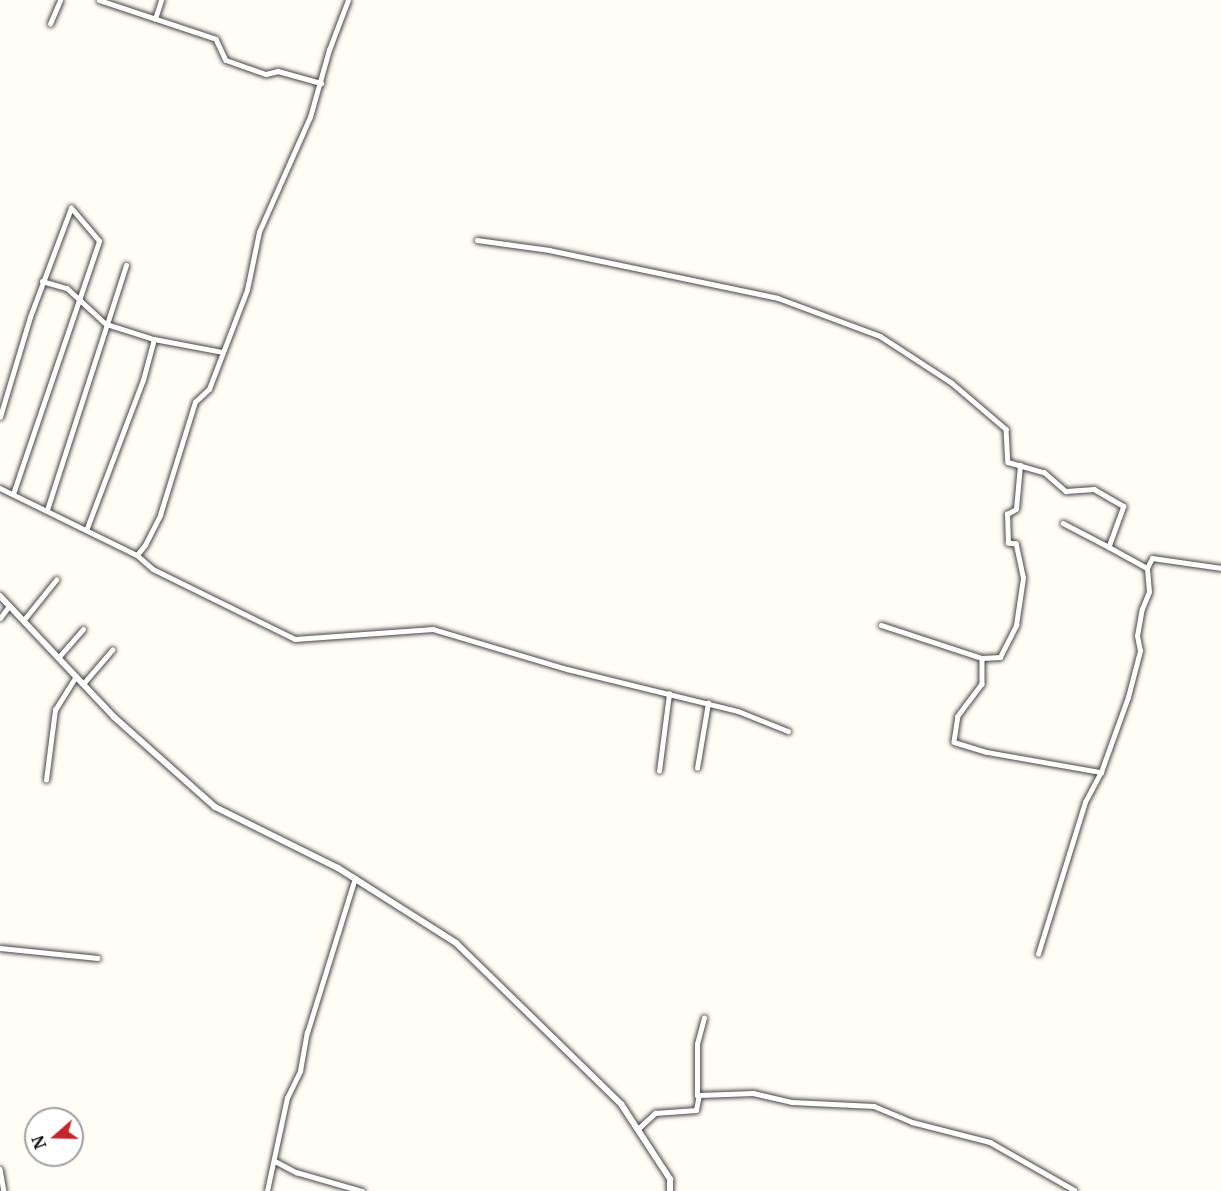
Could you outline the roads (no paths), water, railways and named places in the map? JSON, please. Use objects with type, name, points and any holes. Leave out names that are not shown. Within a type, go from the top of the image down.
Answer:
[{"type":"street","points":[[50,24],[60,0]]},
{"type":"street","points":[[99,0],[216,39],[226,60],[266,74],[278,71],[321,83]]},
{"type":"street","points":[[155,19],[161,0]]},
{"type":"street","points":[[137,555],[160,515],[195,402],[209,389],[247,290],[260,232],[281,190],[321,83],[329,50],[348,0]]},
{"type":"street","points":[[0,417],[42,281],[56,254],[70,208],[99,242],[13,494]]},
{"type":"street","points":[[477,240],[549,250],[778,298],[880,336],[943,376],[1006,429],[1008,462],[1044,472],[1066,491],[1094,489],[1124,506],[1109,547]]},
{"type":"street","points":[[46,510],[126,265]]},
{"type":"street","points":[[42,281],[67,288],[106,324],[154,339],[223,352]]},
{"type":"street","points":[[87,528],[143,381],[154,339]]},
{"type":"street","points":[[880,625],[982,658],[1000,657],[1016,624],[1023,578],[1016,544],[1008,543],[1007,514],[1016,510],[1020,465]]},
{"type":"street","points":[[0,489],[87,528],[137,555],[153,569],[295,639],[433,629],[738,711],[788,731]]},
{"type":"street","points":[[1063,523],[1147,568]]},
{"type":"street","points":[[1038,954],[1085,802],[1101,772],[1140,651],[1137,636],[1149,592],[1147,568],[1152,558],[1221,568]]},
{"type":"street","points":[[23,621],[56,580]]},
{"type":"street","points":[[0,596],[114,717],[215,807],[355,878],[456,943],[621,1104],[639,1128],[670,1179],[670,1191]]},
{"type":"street","points":[[0,618],[9,606]]},
{"type":"street","points":[[58,658],[83,629]]},
{"type":"street","points":[[83,684],[112,650]]},
{"type":"street","points":[[982,658],[982,684],[958,716],[954,742],[987,752],[1101,772]]},
{"type":"street","points":[[46,780],[55,710],[76,677]]},
{"type":"street","points":[[659,771],[669,694]]},
{"type":"street","points":[[697,768],[708,704]]},
{"type":"street","points":[[267,1191],[287,1098],[300,1071],[307,1033],[355,878]]},
{"type":"street","points":[[0,948],[97,958]]},
{"type":"street","points":[[639,1128],[655,1113],[696,1110],[697,1044],[704,1018]]},
{"type":"street","points":[[697,1096],[753,1093],[792,1102],[874,1106],[912,1122],[990,1142],[1074,1190]]},
{"type":"street","points":[[275,1161],[296,1172],[362,1191]]},
{"type":"street","points":[[0,1169],[4,1191]]}]
